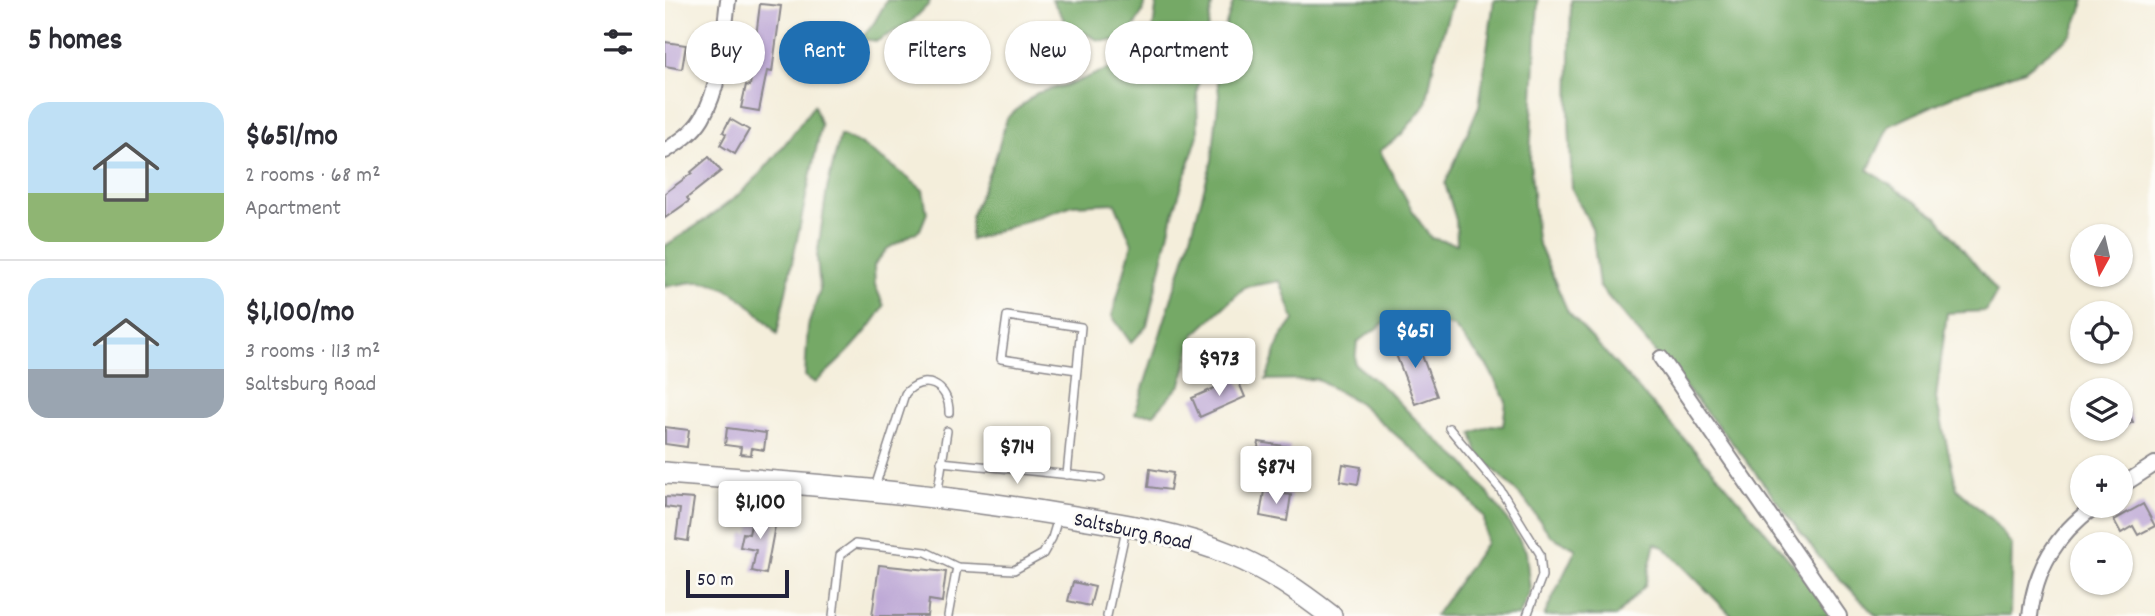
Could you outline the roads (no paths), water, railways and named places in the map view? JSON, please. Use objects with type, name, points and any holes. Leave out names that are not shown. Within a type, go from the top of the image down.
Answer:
[{"type":"main road","name":"Saltsburg Road","points":[[665,473],[874,491],[1127,525],[1192,541],[1230,554],[1285,582],[1331,616]]},
{"type":"street","points":[[665,151],[687,135],[702,119],[715,88],[728,0]]},
{"type":"street","points":[[1661,358],[1839,616]]},
{"type":"street","points":[[2133,478],[2155,464]]},
{"type":"street","points":[[2030,616],[2041,570],[2055,542],[2078,518]]},
{"type":"lane","points":[[1067,475],[1077,370],[1081,327],[1007,316],[1001,359],[1077,370]]},
{"type":"lane","points":[[874,491],[905,394],[910,388],[916,384],[934,384],[949,399],[949,413]]},
{"type":"lane","points":[[1449,428],[1500,489],[1540,554],[1542,576],[1527,616]]},
{"type":"lane","points":[[936,498],[947,431]]},
{"type":"lane","points":[[941,462],[1101,478]]},
{"type":"lane","points":[[833,616],[840,555],[855,544],[926,552],[957,567],[1014,570],[1043,554],[1052,538],[1059,514]]},
{"type":"lane","points":[[1107,616],[1127,525]]},
{"type":"lane","points":[[948,616],[957,567]]}]
